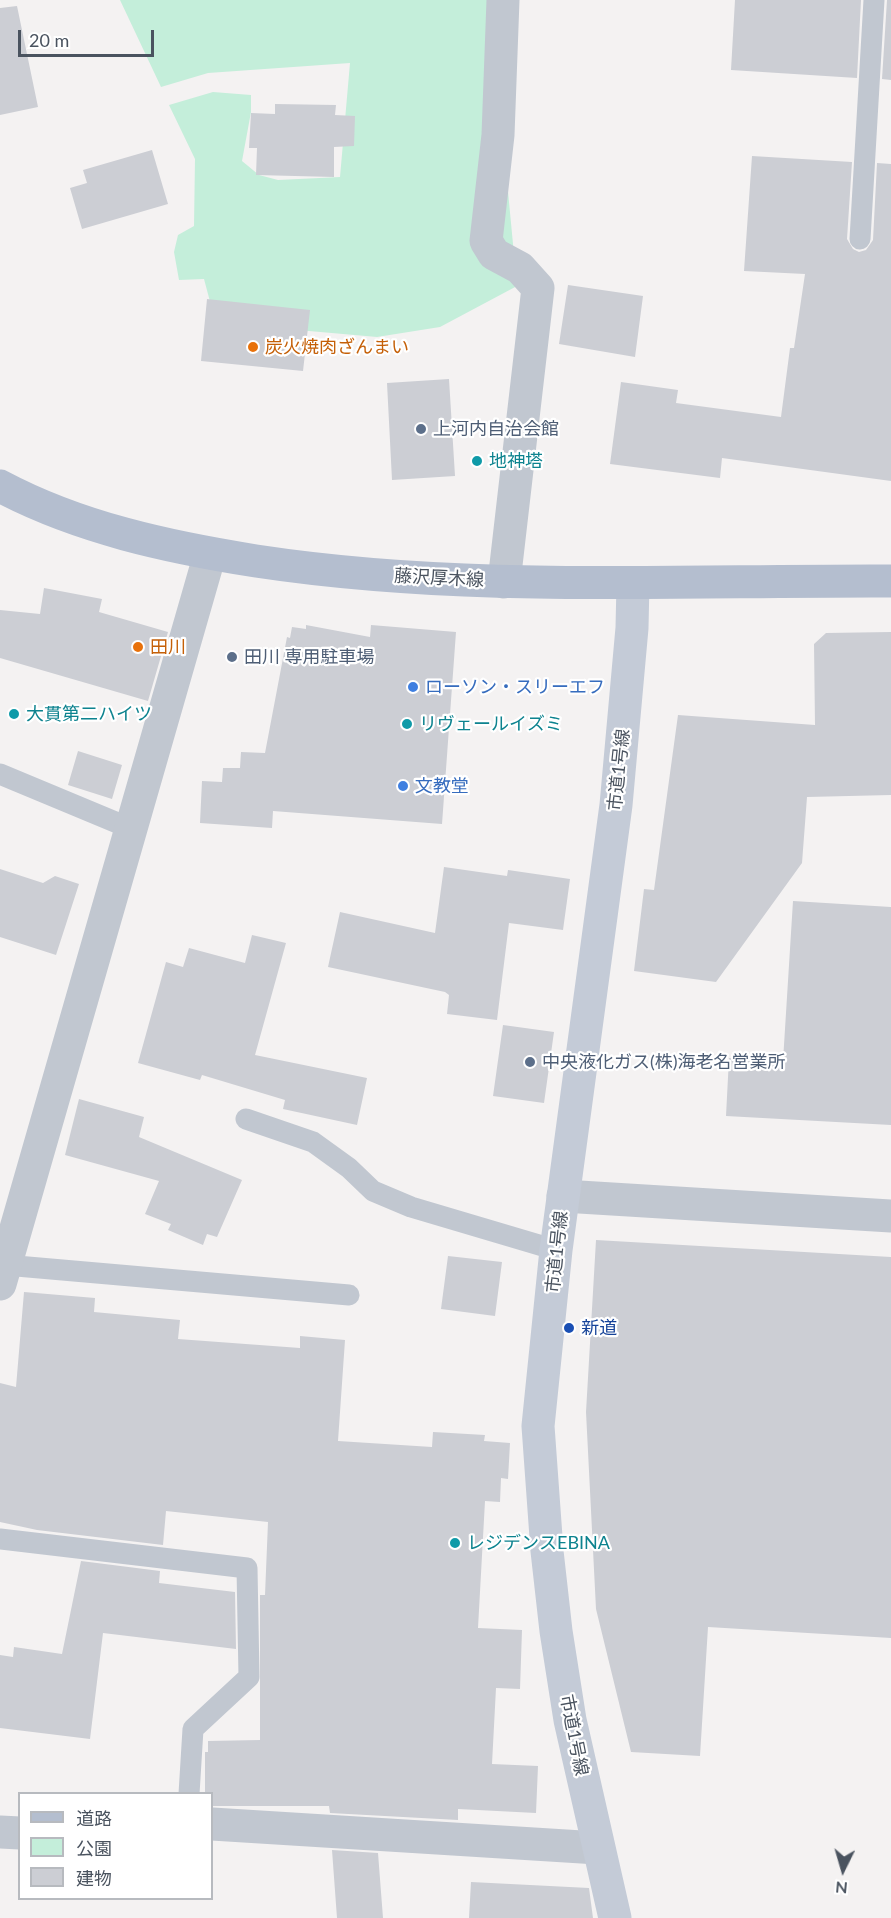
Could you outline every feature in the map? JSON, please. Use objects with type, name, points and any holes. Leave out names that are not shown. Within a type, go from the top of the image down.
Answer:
[{"type":"main road","name":"藤沢厚木線","points":[[0,486],[39,507],[114,532],[210,554],[360,574],[504,582],[891,581]]},
{"type":"street","points":[[503,0],[498,135],[486,241],[494,254],[520,268],[538,288],[504,582]]},
{"type":"street","points":[[3,1274],[210,554]]},
{"type":"street","name":"市道1号線","points":[[615,1918],[570,1720],[547,1551],[538,1426],[556,1250],[616,805],[632,628],[633,583]]},
{"type":"street","points":[[563,1196],[891,1216]]},
{"type":"street","points":[[213,1824],[598,1848]]},
{"type":"street","points":[[0,1832],[18,1833]]},
{"type":"lane","points":[[860,239],[874,0]]},
{"type":"lane","points":[[0,774],[132,829]]},
{"type":"lane","points":[[246,1119],[313,1142],[349,1168],[373,1191],[411,1207],[556,1250]]},
{"type":"lane","points":[[3,1274],[349,1295]]},
{"type":"lane","points":[[0,1539],[248,1568],[249,1677],[193,1729],[189,1792]]},
{"type":"green space","points":[[120,0],[502,0],[505,160],[517,286],[440,327],[377,337],[309,331],[251,333],[212,309],[204,279],[179,280],[174,252],[178,235],[194,226],[195,159],[169,105],[213,92],[251,95],[251,112],[242,161],[259,175],[278,180],[340,177],[350,63],[208,73],[161,87]]},
{"type":"building","points":[[735,0],[861,0],[857,78],[731,70]]},
{"type":"building","points":[[887,0],[891,0],[891,80],[882,79]]},
{"type":"building","points":[[17,6],[38,107],[0,115],[0,8]]},
{"type":"building","points":[[275,104],[336,105],[335,115],[355,116],[354,146],[334,147],[334,177],[256,175],[257,148],[249,148],[251,113],[275,114]]},
{"type":"building","points":[[152,150],[168,204],[82,229],[70,188],[87,183],[83,170]]},
{"type":"building","points":[[752,156],[852,162],[847,239],[853,249],[859,252],[866,250],[873,240],[877,163],[891,164],[891,481],[722,458],[720,478],[610,464],[621,382],[678,390],[676,403],[781,417],[790,348],[794,348],[805,274],[744,271]]},
{"type":"building","points":[[568,285],[643,296],[635,357],[559,344]]},
{"type":"building","points":[[207,299],[310,310],[303,371],[201,361]]},
{"type":"building","name":"上河内自治会館","points":[[449,379],[455,476],[392,480],[387,383]]},
{"type":"building","points":[[44,588],[102,599],[99,612],[168,632],[148,701],[0,658],[0,610],[40,614]]},
{"type":"building","points":[[306,625],[370,637],[371,625],[456,632],[442,824],[273,811],[272,828],[200,823],[202,781],[222,782],[223,768],[240,768],[241,752],[265,753],[287,637],[290,638],[292,627],[306,629]]},
{"type":"building","points":[[891,632],[891,795],[807,797],[802,863],[716,982],[634,971],[644,889],[654,890],[678,715],[815,725],[814,644],[826,633]]},
{"type":"building","points":[[78,751],[122,765],[112,799],[68,785]]},
{"type":"building","points":[[444,867],[507,876],[508,870],[570,879],[563,930],[509,923],[497,1020],[447,1014],[449,995],[445,992],[328,967],[340,912],[435,933]]},
{"type":"building","points":[[0,869],[43,883],[55,876],[79,884],[56,955],[0,937]]},
{"type":"building","points":[[793,901],[891,907],[891,1125],[726,1116],[729,1058],[783,1061]]},
{"type":"building","points":[[252,935],[286,943],[255,1055],[367,1078],[357,1125],[283,1109],[285,1100],[202,1075],[200,1080],[138,1063],[166,962],[183,967],[189,948],[245,963]]},
{"type":"building","points":[[503,1025],[554,1032],[544,1103],[493,1096]]},
{"type":"building","points":[[79,1099],[144,1117],[139,1137],[242,1180],[217,1237],[207,1234],[203,1245],[168,1230],[171,1224],[145,1214],[159,1181],[65,1155]]},
{"type":"building","points":[[596,1240],[891,1257],[891,1638],[708,1627],[700,1756],[631,1752],[596,1609],[586,1412]]},
{"type":"building","points":[[448,1256],[502,1262],[495,1316],[441,1309]]},
{"type":"building","points":[[24,1292],[95,1298],[94,1312],[180,1320],[178,1339],[300,1348],[300,1336],[345,1340],[338,1441],[432,1447],[433,1432],[485,1435],[484,1441],[510,1443],[508,1479],[501,1478],[500,1502],[485,1501],[478,1628],[522,1630],[520,1689],[496,1688],[492,1764],[538,1766],[536,1813],[458,1809],[458,1820],[330,1813],[329,1806],[213,1806],[213,1792],[205,1792],[205,1752],[208,1752],[208,1741],[260,1740],[260,1595],[265,1595],[268,1522],[166,1511],[163,1545],[37,1530],[0,1522],[0,1383],[16,1387]]},
{"type":"building","points":[[81,1561],[160,1571],[159,1583],[235,1592],[236,1649],[103,1633],[90,1739],[0,1728],[0,1655],[13,1657],[14,1647],[62,1654]]},
{"type":"building","points":[[332,1850],[378,1853],[383,1918],[337,1918]]},
{"type":"building","points":[[471,1882],[589,1888],[593,1918],[469,1918]]},
{"type":"place","name":"炭火焼肉ざんまい","points":[[253,347]]},
{"type":"place","name":"上河内自治会館","points":[[421,429]]},
{"type":"place","name":"地神塔","points":[[477,461]]},
{"type":"place","name":"田川","points":[[138,647]]},
{"type":"place","name":"田川 専用駐車場","points":[[232,657]]},
{"type":"place","name":"ローソン・スリーエフ","points":[[413,687]]},
{"type":"place","name":"大貫第二ハイツ","points":[[14,714]]},
{"type":"place","name":"リヴェールイズミ","points":[[407,724]]},
{"type":"place","name":"文教堂","points":[[403,786]]},
{"type":"place","name":"中央液化ガス(株)海老名営業所","points":[[530,1062]]},
{"type":"place","name":"新道","points":[[569,1328]]},
{"type":"place","name":"レジデンスEBINA","points":[[455,1543]]}]
